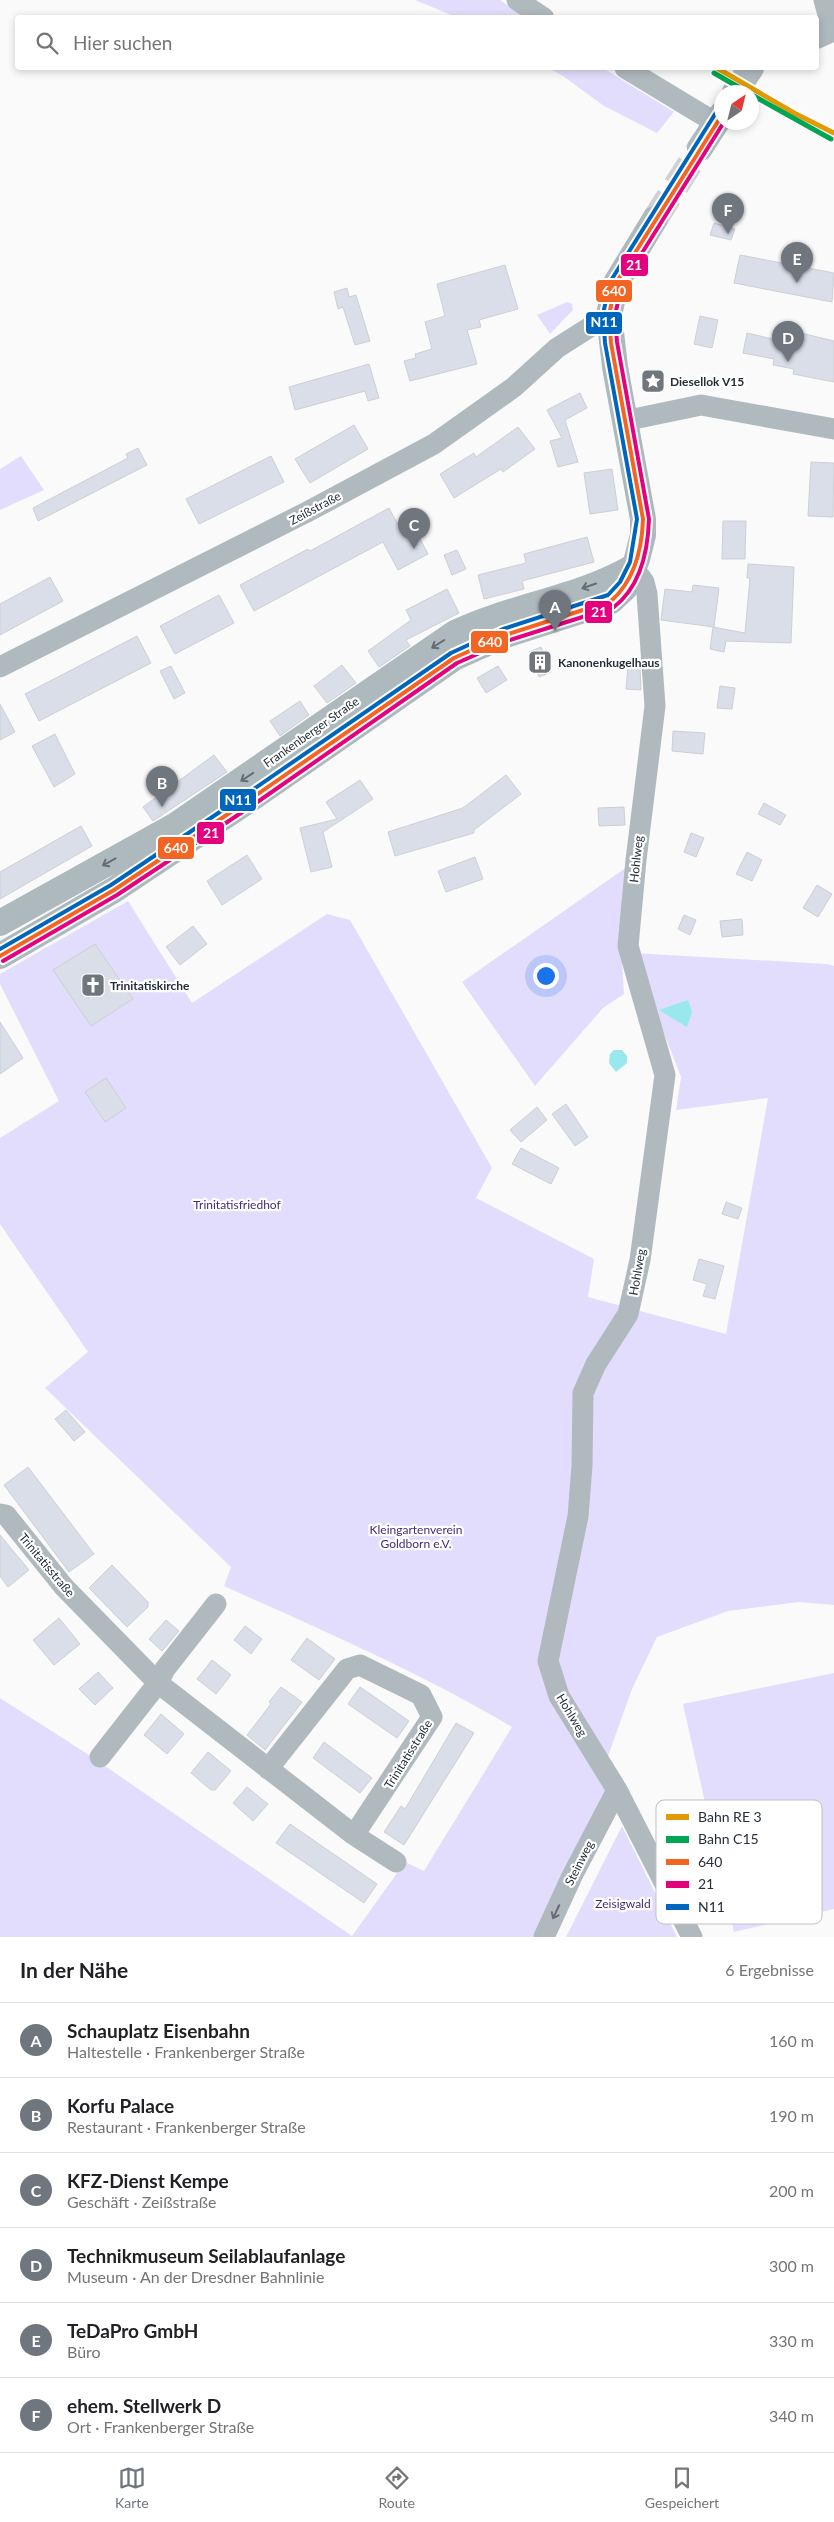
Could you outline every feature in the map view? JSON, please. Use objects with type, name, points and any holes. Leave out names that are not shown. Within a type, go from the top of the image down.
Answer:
[{"type":"main road","points":[[740,85],[750,70]]},
{"type":"main road","points":[[700,148],[714,127]]},
{"type":"main road","name":"Frankenberger Straße","points":[[0,956],[114,890],[252,798],[454,658],[505,635],[611,601],[625,588],[641,548],[643,519],[624,422],[611,343],[609,315],[616,283],[655,219]]},
{"type":"main road","name":"Frankenberger Straße","points":[[0,923],[176,825],[455,633],[481,621],[598,583],[633,567]]},
{"type":"street","points":[[517,0],[540,15]]},
{"type":"street","points":[[824,0],[828,31]]},
{"type":"street","points":[[629,70],[714,116]]},
{"type":"street","name":"Zeißstraße","points":[[0,668],[308,512],[434,444],[514,387],[557,348],[609,315]]},
{"type":"street","points":[[624,422],[701,405],[834,428]]},
{"type":"street","name":"Hohlweg","points":[[633,567],[644,582],[648,594],[655,706],[636,860],[628,946],[665,1075],[640,1260],[628,1314],[596,1364],[583,1393],[582,1466],[578,1516],[548,1661],[559,1696],[617,1790],[656,1866]]},
{"type":"street","name":"Trinitatisstraße","points":[[0,1514],[6,1515],[64,1587],[158,1683],[354,1835],[396,1862]]},
{"type":"street","points":[[100,1757],[158,1683],[165,1669],[216,1604]]},
{"type":"street","name":"Trinitatisstraße","points":[[268,1769],[347,1669],[360,1665],[421,1695],[432,1717],[354,1835]]},
{"type":"street","name":"Steinweg","points":[[544,1937],[572,1876],[617,1790]]},
{"type":"street","name":"Hohlweg","points":[[685,1924],[692,1937]]},
{"type":"green space","points":[[415,0],[500,0],[521,15],[451,15]]},
{"type":"green space","points":[[552,70],[606,70],[674,112],[657,133],[604,106]]},
{"type":"green space","points":[[567,302],[572,304],[573,310],[550,334],[537,315]]},
{"type":"green space","points":[[21,456],[44,490],[0,510],[0,469]]},
{"type":"green space","points":[[627,867],[620,932],[624,994],[603,1008],[535,1086],[462,982]]},
{"type":"green space","points":[[128,901],[192,1003],[327,914],[350,920],[492,1168],[476,1198],[594,1259],[588,1297],[726,1334],[768,1098],[676,1110],[681,1077],[633,953],[827,964],[834,966],[834,1605],[799,1602],[728,1611],[657,1637],[632,1689],[607,1759],[610,1788],[535,1937],[0,1937],[0,1698],[89,1755],[352,1936],[405,1862],[424,1871],[512,1727],[406,1670],[224,1586],[231,1567],[45,1388],[88,1352],[0,1224],[0,1138],[59,1101],[0,984],[0,974]]},
{"type":"green space","points":[[834,1673],[834,1909],[822,1912],[822,1800],[704,1800],[683,1704]]},
{"type":"green space","name":"Zeisigwald","points":[[622,1826],[656,1895],[656,1924],[671,1924],[677,1937],[566,1937]]},
{"type":"green space","points":[[732,1924],[769,1924],[734,1932]]},
{"type":"water","points":[[688,1000],[692,1012],[687,1027],[659,1010]]},
{"type":"water","points":[[614,1050],[622,1050],[627,1056],[627,1063],[616,1072],[609,1063],[610,1054]]},
{"type":"building","points":[[714,223],[735,229],[731,240],[710,235]]},
{"type":"building","points":[[740,255],[834,273],[832,302],[734,283]]},
{"type":"building","points":[[505,265],[518,309],[479,320],[481,327],[467,330],[477,364],[410,381],[404,361],[416,358],[415,354],[432,349],[425,322],[445,316],[437,284]]},
{"type":"building","points":[[347,288],[349,297],[356,295],[370,341],[355,345],[343,307],[338,309],[334,292]]},
{"type":"building","points":[[700,316],[718,320],[712,348],[694,344]]},
{"type":"building","points":[[747,333],[777,340],[778,333],[801,338],[801,333],[834,341],[834,382],[793,374],[794,369],[773,365],[774,359],[743,353]]},
{"type":"building","points":[[369,364],[379,398],[368,401],[365,391],[295,410],[289,387]]},
{"type":"building","points":[[580,393],[587,408],[565,420],[578,462],[558,467],[550,441],[562,438],[547,410]]},
{"type":"building","points":[[354,425],[368,449],[310,483],[295,459]]},
{"type":"building","points":[[518,427],[535,449],[503,472],[501,469],[454,498],[440,474],[474,453],[476,457]]},
{"type":"building","points":[[138,448],[147,465],[38,521],[33,508],[128,458],[126,454]]},
{"type":"building","points":[[271,456],[284,482],[199,524],[186,499]]},
{"type":"building","points":[[811,462],[834,463],[833,517],[808,516]]},
{"type":"building","points":[[612,469],[618,510],[590,514],[584,473]]},
{"type":"building","points":[[389,508],[405,537],[416,531],[428,554],[398,570],[383,542],[254,611],[240,585],[308,549],[310,551]]},
{"type":"building","points":[[723,521],[746,521],[745,559],[722,559]]},
{"type":"building","points":[[587,537],[594,562],[522,581],[524,589],[484,599],[478,575],[526,563],[524,554]]},
{"type":"building","points":[[457,550],[466,569],[452,575],[444,555]]},
{"type":"building","points":[[748,564],[794,567],[791,643],[726,641],[724,652],[710,649],[713,627],[745,633],[750,578],[747,578]]},
{"type":"building","points":[[50,577],[63,601],[0,635],[0,604]]},
{"type":"building","points":[[693,585],[719,588],[714,627],[661,620],[665,589],[692,592]]},
{"type":"building","points":[[447,589],[459,613],[406,640],[410,646],[379,667],[368,651],[411,620],[406,610]]},
{"type":"building","points":[[219,595],[234,623],[175,654],[160,626]]},
{"type":"building","points":[[137,636],[151,663],[39,721],[25,694]]},
{"type":"building","name":"Kanonenkugelhaus","points":[[541,647],[551,672],[539,677],[529,652]]},
{"type":"building","points":[[342,665],[356,683],[327,703],[314,686]]},
{"type":"building","points":[[171,666],[185,693],[174,699],[160,671]]},
{"type":"building","points":[[498,666],[507,680],[486,693],[477,678]]},
{"type":"building","points":[[628,666],[640,667],[641,690],[626,689]]},
{"type":"building","points":[[720,686],[735,688],[732,709],[717,708]]},
{"type":"building","points":[[300,701],[309,715],[280,736],[270,721]]},
{"type":"building","points":[[0,704],[15,732],[0,740]]},
{"type":"building","points":[[673,731],[705,733],[703,754],[672,751]]},
{"type":"building","points":[[55,734],[75,774],[54,787],[32,746]]},
{"type":"building","points":[[214,755],[227,772],[153,821],[143,807]]},
{"type":"building","points":[[506,775],[521,794],[474,830],[474,833],[395,856],[388,832],[463,808]]},
{"type":"building","points":[[360,780],[373,799],[323,832],[332,867],[311,872],[300,828],[337,819],[326,802]]},
{"type":"building","points":[[764,803],[786,815],[780,825],[758,814]]},
{"type":"building","points":[[624,807],[625,825],[599,826],[598,808]]},
{"type":"building","points":[[81,826],[92,846],[0,899],[0,872]]},
{"type":"building","points":[[691,833],[704,838],[696,857],[684,852]]},
{"type":"building","points":[[747,852],[762,860],[752,881],[736,874]]},
{"type":"building","points":[[247,855],[262,879],[222,905],[207,881]]},
{"type":"building","points":[[475,857],[483,879],[446,892],[438,871]]},
{"type":"building","points":[[817,885],[832,894],[818,917],[803,908]]},
{"type":"building","points":[[684,915],[696,920],[690,935],[678,929]]},
{"type":"building","points":[[742,919],[743,935],[722,937],[720,921]]},
{"type":"building","points":[[193,926],[207,944],[180,965],[166,947]]},
{"type":"building","name":"Trinitatiskirche","points":[[95,944],[133,999],[91,1026],[53,970]]},
{"type":"building","points":[[0,1022],[23,1058],[0,1074]]},
{"type":"building","points":[[106,1078],[126,1108],[105,1122],[85,1092]]},
{"type":"building","points":[[566,1104],[588,1137],[575,1146],[552,1114]]},
{"type":"building","points":[[537,1107],[547,1120],[521,1142],[510,1130]]},
{"type":"building","points":[[521,1148],[559,1168],[551,1184],[512,1164]]},
{"type":"building","points":[[726,1202],[742,1208],[738,1219],[722,1214]]},
{"type":"building","points":[[699,1259],[724,1266],[715,1299],[703,1296],[707,1284],[693,1280]]},
{"type":"building","points":[[66,1410],[85,1432],[74,1441],[55,1419]]},
{"type":"building","points":[[28,1467],[94,1554],[69,1572],[4,1485]]},
{"type":"building","points":[[0,1535],[29,1570],[8,1587],[0,1576]]},
{"type":"building","points":[[112,1565],[148,1602],[148,1607],[127,1627],[89,1588]]},
{"type":"building","points":[[59,1618],[80,1644],[54,1665],[33,1640]]},
{"type":"building","points":[[166,1620],[179,1631],[162,1651],[149,1639]]},
{"type":"building","points":[[245,1626],[262,1639],[251,1654],[234,1640]]},
{"type":"building","points":[[307,1638],[335,1659],[319,1680],[291,1660]]},
{"type":"building","points":[[212,1660],[231,1675],[216,1694],[197,1679]]},
{"type":"building","points":[[98,1672],[113,1688],[95,1705],[79,1689]]},
{"type":"building","points":[[281,1687],[302,1702],[265,1750],[247,1735],[271,1704],[269,1702]]},
{"type":"building","points":[[360,1687],[409,1721],[397,1738],[348,1704]]},
{"type":"building","points":[[161,1714],[184,1734],[167,1754],[144,1735]]},
{"type":"building","points":[[456,1723],[474,1733],[404,1845],[384,1832],[401,1806],[405,1809]]},
{"type":"building","points":[[324,1742],[372,1778],[360,1793],[313,1758]]},
{"type":"building","points":[[208,1752],[231,1771],[215,1790],[211,1790],[191,1773]]},
{"type":"building","points":[[247,1787],[268,1804],[253,1821],[233,1803]]},
{"type":"building","points":[[290,1824],[377,1884],[364,1903],[276,1843]]},
{"type":"tunnel","points":[[655,219],[700,148]]},
{"type":"transit line","points":[[720,70],[794,113],[834,133]]},
{"type":"transit line","name":"N11","points":[[0,949],[111,885],[451,653],[503,629],[608,595],[620,582],[630,562],[637,519],[605,343],[603,314],[610,282],[714,116]]},
{"type":"transit line","name":"640","points":[[0,956],[114,890],[252,798],[454,658],[505,635],[611,601],[619,593],[636,564],[641,542],[643,519],[611,343],[609,315],[616,283],[714,128]]},
{"type":"transit line","name":"21","points":[[3,961],[117,895],[256,803],[457,663],[507,641],[614,607],[623,599],[637,578],[645,555],[649,519],[617,342],[615,315],[622,285],[719,130]]},
{"type":"rail line","name":"C15","points":[[714,73],[735,85]]},
{"type":"rail line","name":"C15","points":[[759,99],[831,139]]},
{"type":"place","name":"ehem. Stellwerk D","points":[[728,234]]},
{"type":"place","name":"TeDaPro GmbH","points":[[797,283]]},
{"type":"place","name":"Technikmuseum Seilablaufanlage","points":[[788,362]]},
{"type":"place","name":"Diesellok V15","points":[[653,381]]},
{"type":"place","name":"KFZ-Dienst Kempe","points":[[414,549]]},
{"type":"place","name":"Schauplatz Eisenbahn","points":[[555,631]]},
{"type":"place","name":"Kanonenkugelhaus","points":[[540,662]]},
{"type":"place","name":"Korfu Palace","points":[[162,807]]},
{"type":"place","name":"Trinitatiskirche","points":[[93,985]]},
{"type":"park label","name":"Trinitatisfriedhof","points":[[237,1204]]},
{"type":"park label","name":"Kleingartenverein Goldborn e.V.","points":[[416,1536]]}]
